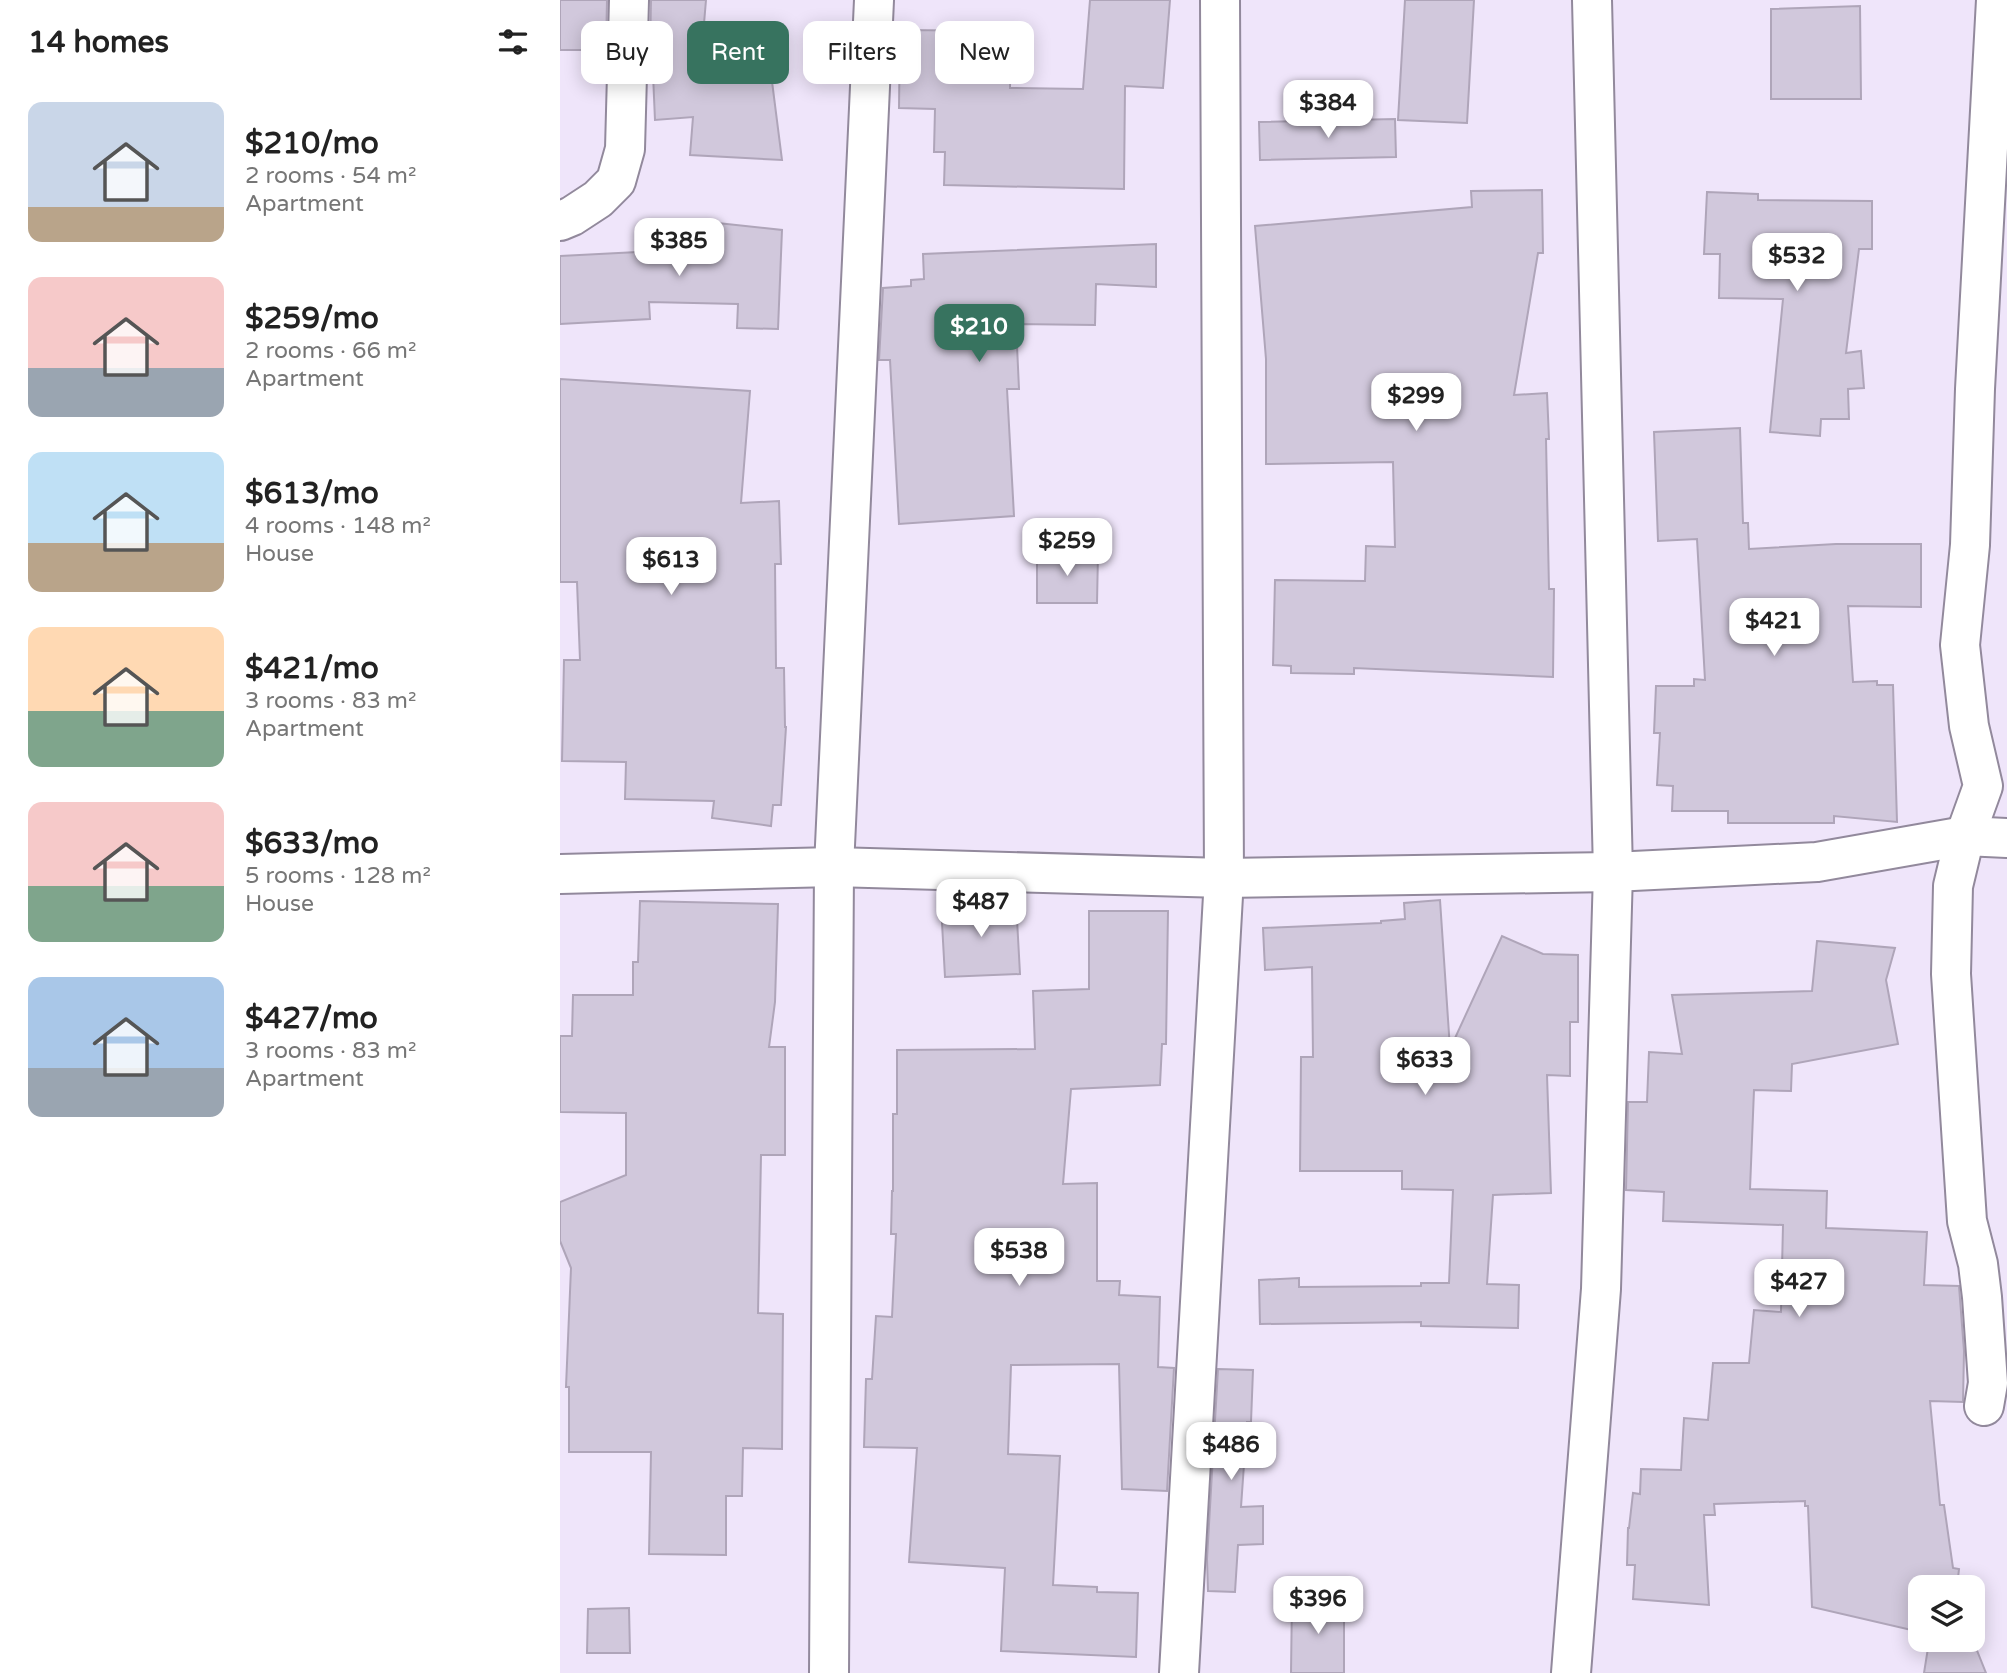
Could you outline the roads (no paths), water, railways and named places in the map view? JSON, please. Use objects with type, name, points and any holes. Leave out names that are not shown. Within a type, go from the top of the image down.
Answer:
[{"type":"street","points":[[560,221],[598,199],[616,181],[625,149],[629,0]]},
{"type":"street","points":[[829,1673],[834,867],[874,0]]},
{"type":"street","points":[[1179,1673],[1224,878],[1220,0]]},
{"type":"street","points":[[1571,1673],[1601,1289],[1614,872],[1592,0]]},
{"type":"street","points":[[1984,1406],[1988,1382],[1986,1346],[1978,1264],[1966,1221],[1951,974],[1954,886],[1965,836],[1983,786],[1969,726],[1960,645],[1970,545],[1975,389],[1996,0]]},
{"type":"street","points":[[560,874],[834,867],[1224,878],[1614,872],[1817,862],[1965,836],[2007,838]]}]
